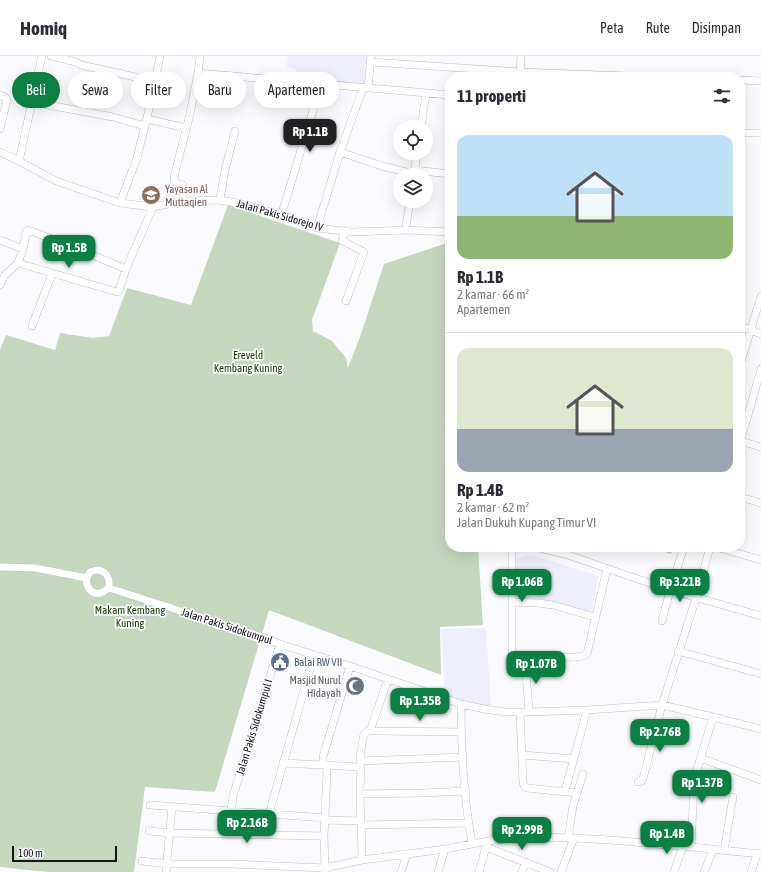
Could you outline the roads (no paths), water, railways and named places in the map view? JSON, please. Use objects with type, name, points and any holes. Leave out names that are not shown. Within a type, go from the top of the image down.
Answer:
[{"type":"street","points":[[39,72],[42,56]]},
{"type":"street","points":[[52,56],[76,62],[81,65],[131,76]]},
{"type":"street","points":[[156,72],[160,56]]},
{"type":"street","points":[[198,72],[200,56]]},
{"type":"street","points":[[520,72],[522,56]]},
{"type":"street","points":[[317,228],[340,152],[365,88],[371,59],[492,72]]},
{"type":"street","points":[[745,80],[761,81]]},
{"type":"street","points":[[339,86],[445,95]]},
{"type":"street","points":[[183,201],[183,185],[177,183],[174,180],[174,177],[194,91]]},
{"type":"street","points":[[422,120],[426,94]]},
{"type":"street","points":[[0,95],[5,97],[7,100],[0,129]]},
{"type":"street","points":[[60,107],[186,128]]},
{"type":"street","points":[[19,161],[31,108]]},
{"type":"street","points":[[120,203],[137,158],[149,108]]},
{"type":"street","points":[[281,216],[314,108]]},
{"type":"street","points":[[220,200],[225,170],[236,131]]},
{"type":"street","points":[[745,135],[761,133]]},
{"type":"street","name":"Jalan Pakis Sidorejo IV","points":[[0,152],[56,181],[120,203],[153,207],[183,201],[220,200],[268,211],[317,228],[352,232],[407,230],[445,232]]},
{"type":"street","points":[[340,152],[393,168]]},
{"type":"street","points":[[433,174],[445,174]]},
{"type":"street","points":[[18,263],[117,292],[119,291],[126,269],[153,207]]},
{"type":"street","points":[[407,230],[406,226],[409,208]]},
{"type":"street","points":[[0,285],[5,275],[18,263],[23,249],[26,231],[29,230],[126,269]]},
{"type":"street","points":[[345,231],[342,240],[364,251],[346,301]]},
{"type":"street","points":[[0,240],[23,249]]},
{"type":"street","points":[[32,326],[52,274]]},
{"type":"street","points":[[745,348],[761,296]]},
{"type":"street","points":[[745,328],[761,334]]},
{"type":"street","points":[[745,428],[758,390],[761,370]]},
{"type":"street","points":[[745,443],[761,447]]},
{"type":"street","points":[[745,498],[761,503]]},
{"type":"street","points":[[512,552],[512,652],[515,656],[525,658],[576,657],[586,655],[607,569]]},
{"type":"street","points":[[557,552],[670,590],[761,616]]},
{"type":"street","points":[[662,620],[682,552]]},
{"type":"street","points":[[638,782],[642,780],[644,775],[662,705],[696,598],[709,552]]},
{"type":"street","points":[[733,552],[761,560]]},
{"type":"street","points":[[0,567],[35,568],[87,578]]},
{"type":"street","points":[[97,570],[102,571],[109,577],[109,588],[100,593],[94,593],[86,584],[87,578],[90,572],[97,570]]},
{"type":"street","name":"Jalan Pakis Sidokumpul","points":[[109,588],[251,633],[461,704],[505,712],[587,710],[662,705],[713,716],[761,730]]},
{"type":"street","points":[[512,602],[553,605],[595,617]]},
{"type":"street","name":"Jalan Pakis Sidokumpul I","points":[[231,811],[233,796],[280,644]]},
{"type":"street","points":[[678,651],[761,674]]},
{"type":"street","points":[[269,814],[314,655]]},
{"type":"street","points":[[525,658],[529,712]]},
{"type":"street","points":[[324,870],[327,772],[323,757],[350,666]]},
{"type":"street","points":[[362,860],[360,755],[364,735],[371,728],[388,679]]},
{"type":"street","points":[[461,704],[468,824],[472,844]]},
{"type":"street","points":[[565,791],[587,710]]},
{"type":"street","points":[[520,712],[524,786],[527,788],[577,793]]},
{"type":"street","points":[[674,872],[687,847],[694,784],[700,758],[713,716]]},
{"type":"street","points":[[371,728],[371,730],[374,731],[462,732]]},
{"type":"street","points":[[522,755],[574,759]]},
{"type":"street","points":[[283,763],[326,766],[463,757]]},
{"type":"street","points":[[700,758],[761,780]]},
{"type":"street","points":[[561,872],[571,838],[573,806],[583,774]]},
{"type":"street","points":[[360,794],[466,792]]},
{"type":"street","points":[[724,851],[733,797]]},
{"type":"street","points":[[150,805],[361,823],[468,824]]},
{"type":"street","points":[[166,868],[172,806]]},
{"type":"street","points":[[149,831],[170,833],[324,836]]},
{"type":"street","points":[[142,861],[166,868],[230,864],[324,870],[362,860],[472,844],[487,844],[529,837],[571,838],[759,854],[751,872]]},
{"type":"street","points":[[487,844],[550,872]]},
{"type":"street","points":[[479,872],[487,844]]},
{"type":"street","points":[[438,872],[445,849]]},
{"type":"street","points":[[704,872],[713,850]]},
{"type":"street","points":[[401,872],[407,854]]},
{"type":"street","points":[[522,872],[526,862]]},
{"type":"place","name":"Yayasan Al Muttaqien","points":[[151,195]]},
{"type":"place","name":"Balai RW VII","points":[[280,662]]},
{"type":"place","name":"Masjid Nurul Hidayah","points":[[355,686]]},
{"type":"park label","name":"Ereveld Kembang Kuning","points":[[248,361]]},
{"type":"park label","name":"Makam Kembang Kuning","points":[[130,616]]}]
